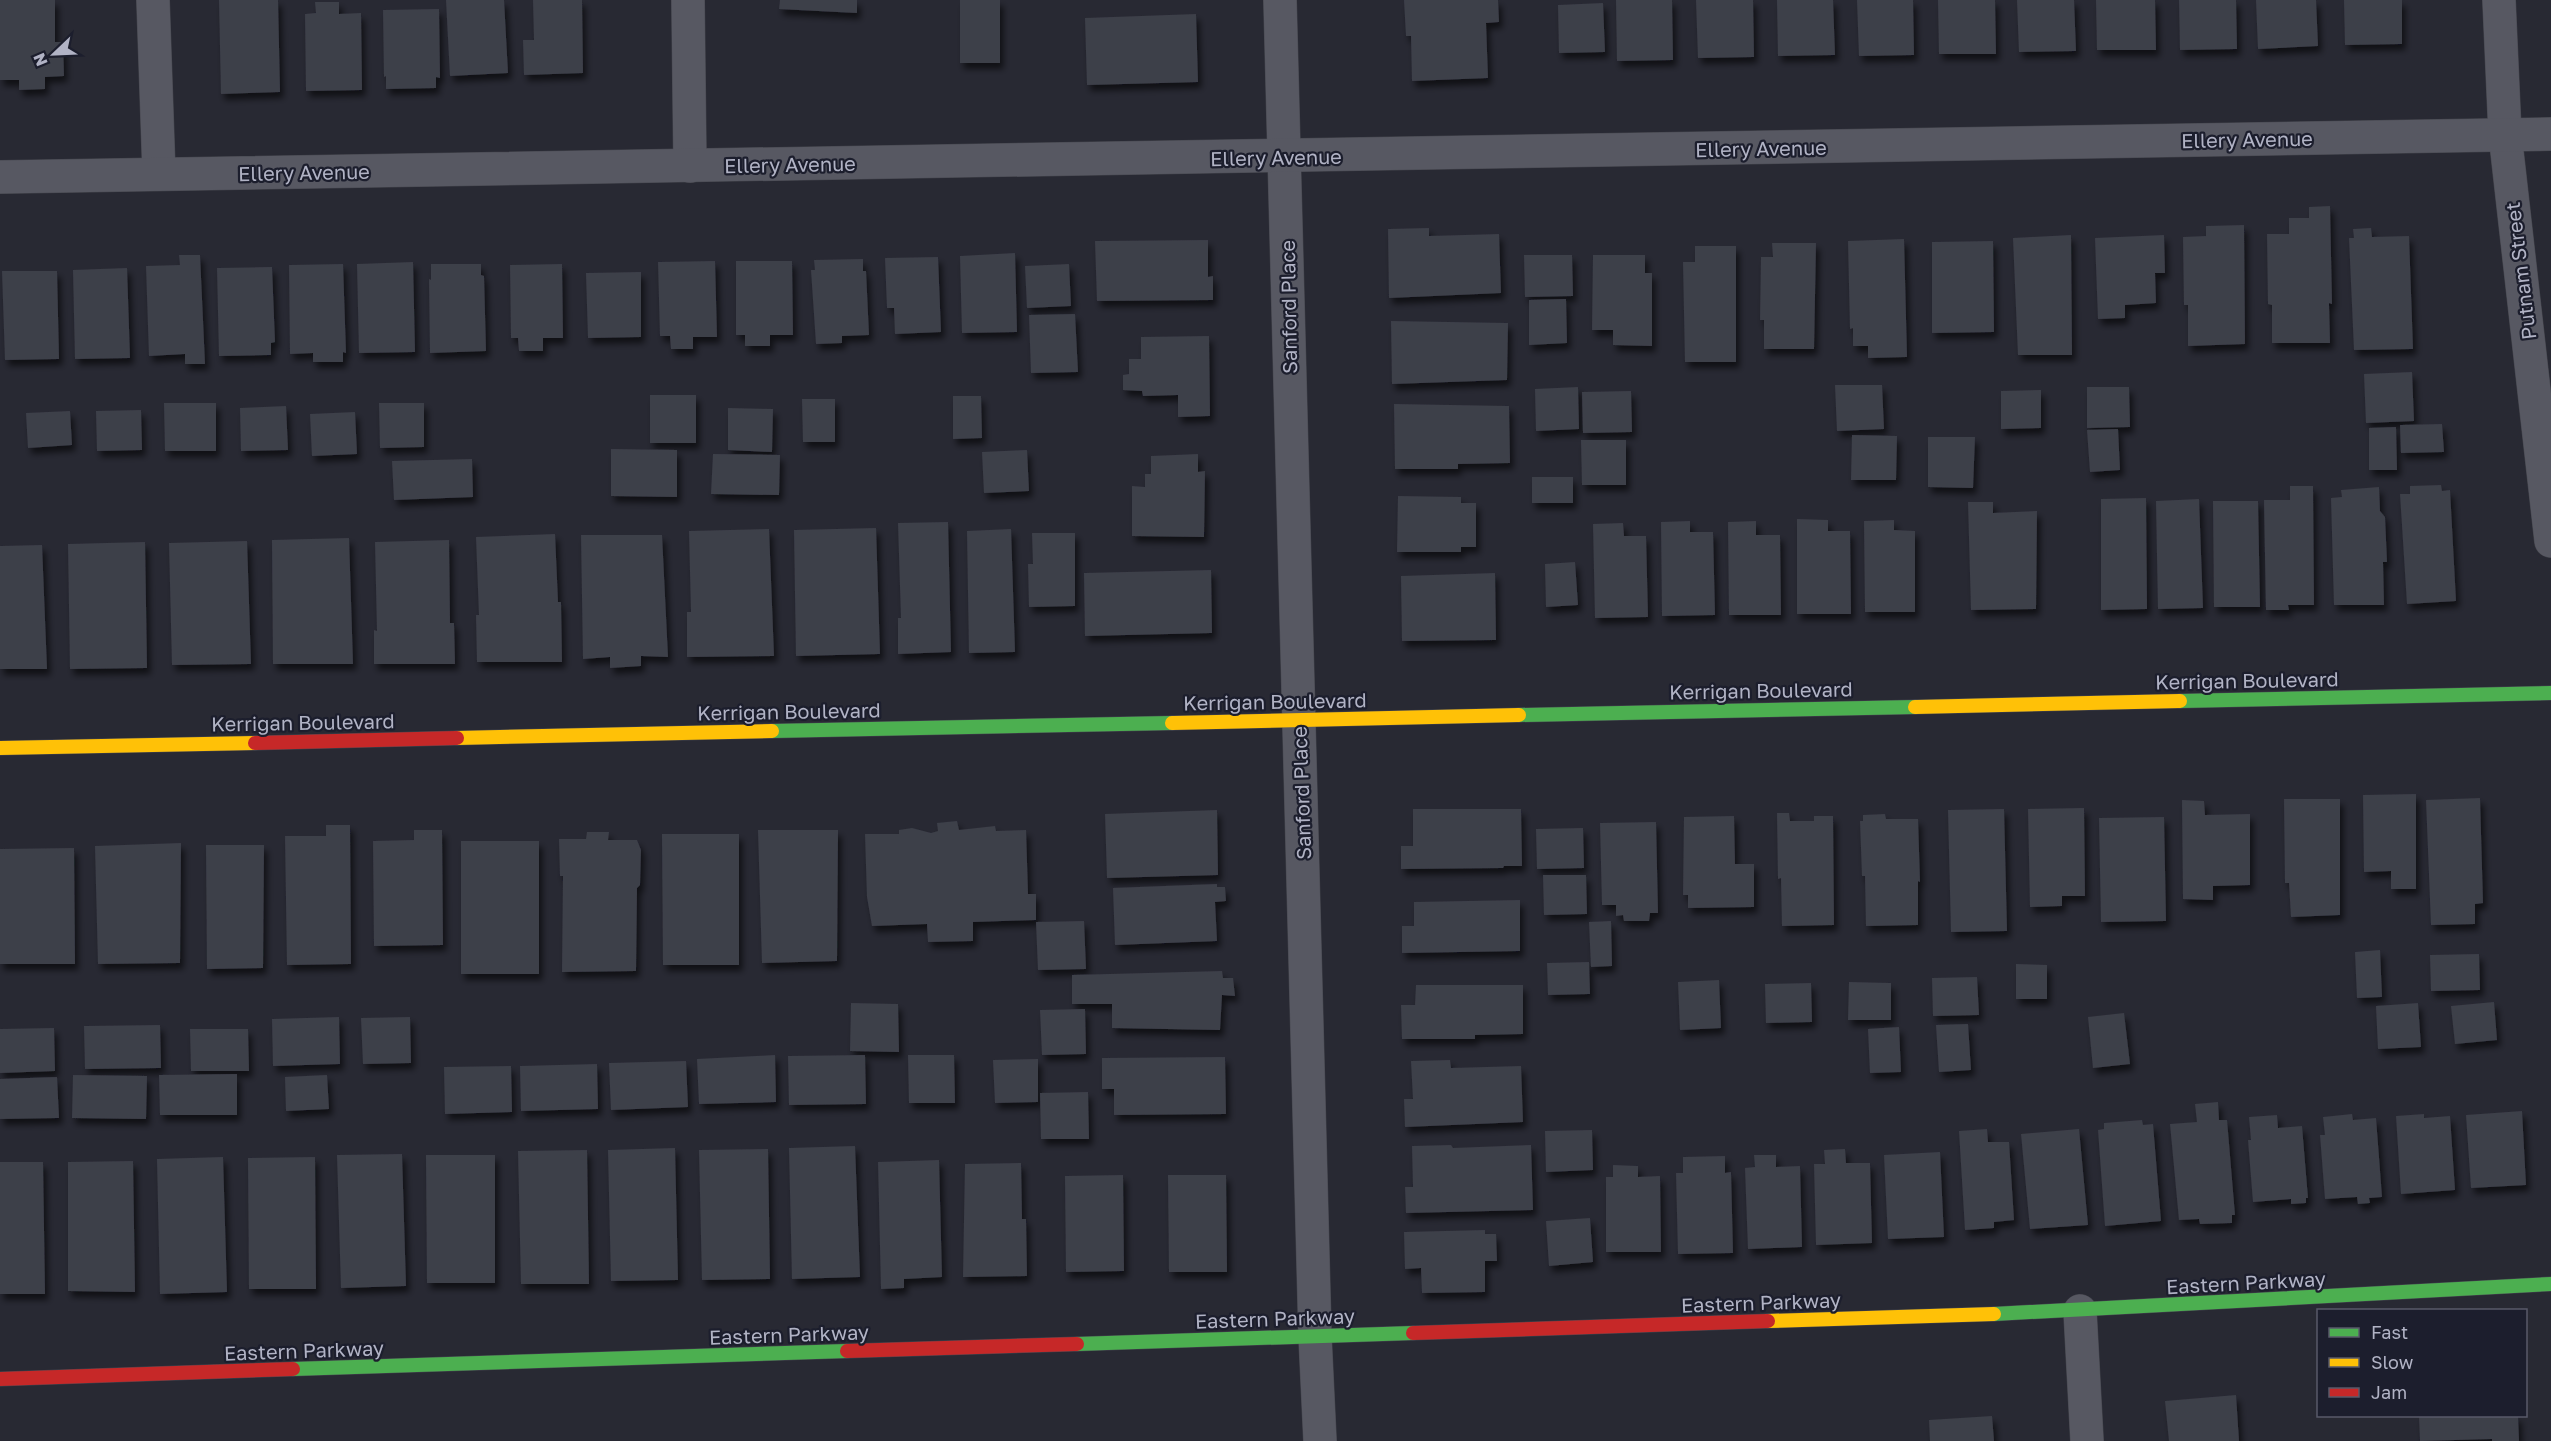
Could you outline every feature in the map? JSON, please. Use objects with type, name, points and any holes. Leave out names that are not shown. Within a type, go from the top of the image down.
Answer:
[{"type":"street","points":[[153,0],[159,174]]},
{"type":"street","points":[[687,0],[690,166]]},
{"type":"street","name":"Sanford Place","points":[[1280,0],[1315,1336],[1320,1441]]},
{"type":"street","name":"Putnam Street","points":[[2499,0],[2505,134],[2551,542]]},
{"type":"street","name":"Ellery Avenue","points":[[0,177],[2551,135]]},
{"type":"street","name":"Kerrigan Boulevard","points":[[0,748],[2551,693]]},
{"type":"street","name":"Eastern Parkway","points":[[0,1379],[2080,1311],[2551,1284]]},
{"type":"street","points":[[2080,1311],[2087,1441]]},
{"type":"building","points":[[0,0],[55,0],[55,42],[63,42],[64,76],[45,77],[45,89],[19,90],[19,80],[0,80]]},
{"type":"building","points":[[219,0],[278,0],[280,92],[221,94]]},
{"type":"building","points":[[446,0],[504,0],[508,73],[450,76]]},
{"type":"building","points":[[533,0],[582,0],[583,73],[524,75],[523,40],[534,40]]},
{"type":"building","points":[[780,0],[857,0],[857,13],[779,9]]},
{"type":"building","points":[[960,0],[1000,0],[1000,63],[960,63]]},
{"type":"building","points":[[1404,0],[1498,0],[1499,22],[1486,23],[1488,78],[1412,81],[1411,36],[1406,36]]},
{"type":"building","points":[[1616,0],[1672,0],[1673,60],[1617,61]]},
{"type":"building","points":[[1696,0],[1753,0],[1754,57],[1698,58]]},
{"type":"building","points":[[1777,0],[1833,0],[1835,55],[1778,56]]},
{"type":"building","points":[[1857,0],[1913,0],[1914,55],[1859,56]]},
{"type":"building","points":[[1938,0],[1995,0],[1996,54],[1939,54]]},
{"type":"building","points":[[2017,0],[2074,0],[2076,51],[2019,52]]},
{"type":"building","points":[[2096,0],[2155,0],[2156,50],[2097,50]]},
{"type":"building","points":[[2179,0],[2236,0],[2237,49],[2180,50]]},
{"type":"building","points":[[2256,0],[2316,0],[2318,46],[2258,49]]},
{"type":"building","points":[[2344,0],[2402,0],[2402,44],[2345,45]]},
{"type":"building","points":[[315,2],[339,2],[339,14],[361,13],[362,90],[306,91],[305,14],[316,13]]},
{"type":"building","points":[[1603,3],[1605,52],[1559,53],[1558,5]]},
{"type":"building","points":[[439,9],[440,78],[436,77],[436,88],[386,89],[383,10]]},
{"type":"building","points":[[1196,14],[1198,82],[1087,85],[1085,18]]},
{"type":"building","points":[[2330,206],[2332,304],[2329,303],[2330,343],[2272,343],[2272,305],[2268,304],[2267,234],[2289,234],[2289,218],[2309,218],[2309,207]]},
{"type":"building","points":[[2244,225],[2245,344],[2188,346],[2188,305],[2184,305],[2183,237],[2206,236],[2206,226]]},
{"type":"building","points":[[1429,228],[1429,236],[1499,234],[1501,293],[1389,298],[1388,229]]},
{"type":"building","points":[[2371,228],[2372,237],[2409,236],[2413,349],[2354,350],[2349,238],[2354,238],[2353,229]]},
{"type":"building","points":[[2071,235],[2072,355],[2018,355],[2013,238]]},
{"type":"building","points":[[2164,235],[2165,273],[2155,273],[2156,303],[2125,305],[2125,318],[2098,319],[2095,238]]},
{"type":"building","points":[[1904,239],[1907,357],[1868,358],[1868,346],[1853,346],[1853,328],[1850,329],[1848,241]]},
{"type":"building","points":[[1208,240],[1208,277],[1213,276],[1213,300],[1097,301],[1095,241]]},
{"type":"building","points":[[1993,241],[1994,332],[1932,333],[1932,242]]},
{"type":"building","points":[[1772,243],[1816,243],[1814,349],[1764,349],[1764,320],[1760,320],[1761,257],[1773,257]]},
{"type":"building","points":[[1695,246],[1736,246],[1736,362],[1685,362],[1683,262],[1695,262]]},
{"type":"building","points":[[1015,253],[1017,332],[962,333],[960,256]]},
{"type":"building","points":[[179,255],[200,255],[205,364],[185,364],[185,354],[149,356],[146,266],[180,265]]},
{"type":"building","points":[[1524,255],[1572,255],[1573,296],[1525,297]]},
{"type":"building","points":[[1593,255],[1645,255],[1645,273],[1652,273],[1652,346],[1613,345],[1613,330],[1592,330]]},
{"type":"building","points":[[938,257],[941,332],[895,334],[894,308],[887,308],[885,258]]},
{"type":"building","points":[[863,259],[863,271],[866,271],[869,335],[842,336],[842,343],[816,344],[811,270],[815,270],[814,260]]},
{"type":"building","points":[[715,261],[717,337],[693,337],[693,349],[671,349],[670,336],[660,336],[658,262]]},
{"type":"building","points":[[736,261],[792,261],[793,335],[770,335],[770,346],[745,346],[745,335],[736,335]]},
{"type":"building","points":[[413,262],[415,352],[359,353],[357,264]]},
{"type":"building","points":[[343,264],[346,353],[343,352],[343,362],[313,362],[313,353],[290,354],[289,265]]},
{"type":"building","points":[[431,264],[481,264],[481,275],[484,276],[486,351],[430,353],[429,279],[431,280]]},
{"type":"building","points":[[562,264],[563,338],[543,338],[543,351],[519,351],[518,338],[511,338],[510,265]]},
{"type":"building","points":[[1069,264],[1071,306],[1027,308],[1025,266]]},
{"type":"building","points":[[272,267],[275,342],[271,343],[271,355],[219,356],[217,268]]},
{"type":"building","points":[[127,268],[130,358],[75,359],[73,270]]},
{"type":"building","points":[[2,271],[57,271],[59,359],[5,360]]},
{"type":"building","points":[[641,272],[641,337],[588,338],[586,273]]},
{"type":"building","points":[[1566,299],[1567,343],[1529,345],[1529,300]]},
{"type":"building","points":[[1075,314],[1078,372],[1031,373],[1029,315]]},
{"type":"building","points":[[1391,321],[1508,323],[1507,380],[1392,384]]},
{"type":"building","points":[[1209,336],[1210,416],[1178,417],[1178,395],[1143,396],[1142,391],[1123,390],[1123,375],[1129,374],[1129,359],[1141,359],[1141,337]]},
{"type":"building","points":[[2412,372],[2414,421],[2366,423],[2364,374]]},
{"type":"building","points":[[1835,385],[1882,385],[1884,429],[1837,431]]},
{"type":"building","points":[[1578,387],[1579,429],[1536,431],[1535,389]]},
{"type":"building","points":[[2087,387],[2129,387],[2130,427],[2087,428]]},
{"type":"building","points":[[2041,390],[2041,428],[2001,429],[2001,391]]},
{"type":"building","points":[[1631,391],[1632,432],[1583,433],[1582,392]]},
{"type":"building","points":[[650,395],[696,395],[696,443],[650,443]]},
{"type":"building","points":[[953,396],[981,396],[982,438],[953,439]]},
{"type":"building","points":[[802,399],[835,399],[835,442],[803,442]]},
{"type":"building","points":[[164,403],[216,403],[216,451],[165,451]]},
{"type":"building","points":[[379,403],[424,403],[424,447],[380,448]]},
{"type":"building","points":[[1394,404],[1509,406],[1510,463],[1458,464],[1458,469],[1395,469]]},
{"type":"building","points":[[286,406],[288,450],[241,451],[240,408]]},
{"type":"building","points":[[728,408],[773,409],[772,452],[728,450]]},
{"type":"building","points":[[141,410],[142,450],[97,451],[96,411]]},
{"type":"building","points":[[70,411],[72,445],[28,448],[26,413]]},
{"type":"building","points":[[355,412],[357,454],[312,456],[310,414]]},
{"type":"building","points":[[2442,424],[2444,452],[2401,453],[2400,425]]},
{"type":"building","points":[[2396,427],[2397,470],[2369,470],[2369,428]]},
{"type":"building","points":[[2118,429],[2120,470],[2090,472],[2087,430]]},
{"type":"building","points":[[1852,435],[1897,436],[1896,480],[1851,480]]},
{"type":"building","points":[[1928,437],[1975,437],[1973,488],[1928,487]]},
{"type":"building","points":[[1581,440],[1626,440],[1626,485],[1582,485]]},
{"type":"building","points":[[611,449],[677,450],[677,497],[611,496]]},
{"type":"building","points":[[1027,450],[1029,491],[984,493],[982,452]]},
{"type":"building","points":[[713,454],[780,455],[779,495],[711,494]]},
{"type":"building","points":[[1198,454],[1198,472],[1205,471],[1204,537],[1132,536],[1132,486],[1145,487],[1145,474],[1151,474],[1151,456]]},
{"type":"building","points":[[472,459],[473,497],[394,500],[392,461]]},
{"type":"building","points":[[1532,477],[1573,477],[1573,503],[1532,503]]},
{"type":"building","points":[[2441,485],[2442,491],[2450,490],[2456,601],[2407,604],[2400,494],[2410,494],[2410,486]]},
{"type":"building","points":[[2290,486],[2313,486],[2314,605],[2288,605],[2289,610],[2266,610],[2264,500],[2290,500]]},
{"type":"building","points":[[2379,487],[2380,511],[2385,517],[2387,562],[2383,562],[2384,605],[2334,605],[2331,498],[2342,497],[2341,490]]},
{"type":"building","points":[[1398,496],[1461,497],[1461,503],[1476,503],[1476,547],[1461,547],[1461,552],[1397,552]]},
{"type":"building","points":[[2146,498],[2147,609],[2101,610],[2101,499]]},
{"type":"building","points":[[2199,499],[2203,608],[2158,609],[2156,501]]},
{"type":"building","points":[[2213,501],[2258,501],[2260,607],[2214,607]]},
{"type":"building","points":[[1968,502],[1993,502],[1993,513],[2037,511],[2036,609],[1971,610]]},
{"type":"building","points":[[1797,519],[1828,520],[1828,531],[1850,531],[1851,614],[1797,614]]},
{"type":"building","points":[[1894,520],[1894,530],[1915,531],[1915,612],[1865,612],[1864,521]]},
{"type":"building","points":[[1690,521],[1690,532],[1713,532],[1715,615],[1662,616],[1661,522]]},
{"type":"building","points":[[1756,521],[1756,535],[1780,535],[1781,615],[1729,615],[1728,522]]},
{"type":"building","points":[[948,522],[951,652],[898,654],[898,618],[901,618],[898,523]]},
{"type":"building","points":[[1623,523],[1624,536],[1646,536],[1648,617],[1595,618],[1593,524]]},
{"type":"building","points":[[876,528],[880,654],[796,656],[794,530]]},
{"type":"building","points":[[769,529],[774,656],[687,657],[687,612],[691,612],[689,531]]},
{"type":"building","points":[[1011,529],[1015,652],[969,653],[967,531]]},
{"type":"building","points":[[1032,533],[1075,533],[1075,606],[1029,607],[1028,564],[1033,564]]},
{"type":"building","points":[[555,534],[558,602],[561,602],[562,662],[477,662],[476,615],[479,615],[476,537]]},
{"type":"building","points":[[581,535],[662,535],[668,657],[641,656],[641,666],[610,668],[610,657],[583,659]]},
{"type":"building","points":[[349,538],[353,664],[273,664],[272,540]]},
{"type":"building","points":[[449,540],[450,623],[454,623],[455,664],[374,664],[374,630],[377,631],[375,542]]},
{"type":"building","points":[[247,541],[251,664],[172,665],[169,543]]},
{"type":"building","points":[[145,542],[147,668],[70,669],[68,544]]},
{"type":"building","points":[[42,545],[47,669],[0,669],[0,546]]},
{"type":"building","points":[[1575,562],[1578,605],[1546,607],[1545,564]]},
{"type":"building","points":[[1211,570],[1212,633],[1085,636],[1084,573]]},
{"type":"building","points":[[1495,573],[1496,640],[1402,641],[1401,576]]},
{"type":"building","points":[[2416,794],[2416,889],[2391,889],[2391,871],[2364,872],[2363,795]]},
{"type":"building","points":[[2480,798],[2483,903],[2475,904],[2475,924],[2431,925],[2426,800]]},
{"type":"building","points":[[2284,799],[2340,799],[2340,915],[2291,917],[2289,883],[2285,883]]},
{"type":"building","points":[[2182,800],[2204,801],[2205,815],[2250,814],[2250,885],[2213,886],[2213,900],[2183,899]]},
{"type":"building","points":[[2084,808],[2085,896],[2062,896],[2062,906],[2030,907],[2028,809]]},
{"type":"building","points":[[1413,809],[1521,809],[1522,866],[1401,869],[1401,846],[1413,846]]},
{"type":"building","points":[[2004,809],[2007,931],[1951,932],[1948,810]]},
{"type":"building","points":[[1217,810],[1218,875],[1107,878],[1105,814]]},
{"type":"building","points":[[1777,813],[1789,813],[1790,821],[1814,821],[1814,816],[1833,816],[1834,925],[1782,926],[1781,878],[1778,879]]},
{"type":"building","points":[[1885,814],[1886,819],[1918,819],[1920,882],[1918,881],[1918,925],[1866,926],[1865,876],[1862,876],[1860,821],[1863,821],[1863,815]]},
{"type":"building","points":[[1734,816],[1735,864],[1754,864],[1754,907],[1688,908],[1688,895],[1683,895],[1684,817]]},
{"type":"building","points":[[2164,817],[2166,921],[2101,922],[2099,818]]},
{"type":"building","points":[[957,821],[959,830],[995,826],[996,831],[1026,830],[1028,894],[1036,894],[1036,920],[973,922],[973,941],[928,942],[927,924],[872,926],[867,897],[865,834],[899,834],[899,830],[912,828],[931,833],[938,831],[937,823]]},
{"type":"building","points":[[1656,822],[1658,913],[1650,913],[1649,921],[1624,921],[1623,915],[1616,916],[1616,905],[1602,905],[1600,823]]},
{"type":"building","points":[[326,825],[350,825],[351,964],[287,965],[285,836],[326,836]]},
{"type":"building","points":[[1583,828],[1584,868],[1537,869],[1536,829]]},
{"type":"building","points":[[414,830],[442,830],[443,945],[374,946],[373,841],[414,840]]},
{"type":"building","points":[[758,830],[838,830],[837,961],[762,963]]},
{"type":"building","points":[[587,832],[609,832],[608,840],[637,840],[641,850],[640,885],[637,888],[636,971],[562,972],[563,876],[560,876],[559,839],[586,839]]},
{"type":"building","points":[[662,834],[739,834],[739,965],[663,965]]},
{"type":"building","points":[[461,841],[539,841],[539,974],[461,974]]},
{"type":"building","points":[[181,843],[180,963],[98,964],[95,846]]},
{"type":"building","points":[[206,845],[264,845],[263,968],[207,969]]},
{"type":"building","points":[[74,848],[75,964],[0,964],[0,849]]},
{"type":"building","points":[[1543,875],[1586,875],[1587,914],[1544,915]]},
{"type":"building","points":[[1217,884],[1217,887],[1225,887],[1226,901],[1215,902],[1217,941],[1115,945],[1113,888]]},
{"type":"building","points":[[1520,900],[1520,951],[1402,953],[1402,926],[1414,926],[1414,902]]},
{"type":"building","points":[[1084,921],[1086,969],[1038,970],[1036,922]]},
{"type":"building","points":[[1611,921],[1612,966],[1591,967],[1589,922]]},
{"type":"building","points":[[2380,950],[2382,997],[2357,998],[2355,952]]},
{"type":"building","points":[[2479,954],[2480,990],[2431,991],[2430,955]]},
{"type":"building","points":[[1589,962],[1590,994],[1548,995],[1547,963]]},
{"type":"building","points":[[2016,964],[2047,965],[2047,999],[2016,999]]},
{"type":"building","points":[[1222,971],[1223,978],[1233,978],[1235,996],[1222,995],[1220,1030],[1112,1028],[1112,1004],[1072,1004],[1072,975]]},
{"type":"building","points":[[1977,977],[1979,1015],[1933,1016],[1932,978]]},
{"type":"building","points":[[1719,980],[1721,1028],[1680,1030],[1678,982]]},
{"type":"building","points":[[1849,982],[1891,983],[1891,1020],[1848,1020]]},
{"type":"building","points":[[1811,983],[1812,1022],[1766,1023],[1765,984]]},
{"type":"building","points":[[1416,985],[1523,985],[1523,1034],[1475,1035],[1475,1039],[1402,1039],[1401,1005],[1415,1005]]},
{"type":"building","points":[[2494,1002],[2497,1040],[2455,1044],[2451,1006]]},
{"type":"building","points":[[851,1003],[898,1004],[899,1052],[850,1051]]},
{"type":"building","points":[[2418,1003],[2421,1047],[2378,1049],[2376,1006]]},
{"type":"building","points":[[1085,1009],[1086,1054],[1042,1055],[1040,1010]]},
{"type":"building","points":[[2124,1013],[2130,1064],[2093,1068],[2088,1017]]},
{"type":"building","points":[[339,1017],[340,1064],[273,1066],[272,1019]]},
{"type":"building","points":[[410,1017],[411,1063],[363,1064],[361,1018]]},
{"type":"building","points":[[1968,1024],[1971,1070],[1939,1072],[1936,1025]]},
{"type":"building","points":[[160,1025],[161,1068],[85,1069],[84,1026]]},
{"type":"building","points":[[1899,1027],[1901,1072],[1870,1073],[1868,1029]]},
{"type":"building","points":[[54,1028],[55,1071],[0,1073],[0,1029]]},
{"type":"building","points":[[190,1029],[248,1029],[249,1071],[191,1071]]},
{"type":"building","points":[[775,1055],[776,1102],[699,1104],[697,1059]]},
{"type":"building","points":[[865,1055],[866,1104],[789,1105],[788,1056]]},
{"type":"building","points":[[908,1055],[954,1055],[955,1103],[909,1103]]},
{"type":"building","points":[[1225,1057],[1226,1114],[1114,1115],[1114,1089],[1102,1089],[1102,1058]]},
{"type":"building","points":[[1038,1059],[1038,1102],[995,1103],[993,1060]]},
{"type":"building","points":[[1450,1060],[1451,1068],[1521,1066],[1523,1122],[1405,1127],[1404,1099],[1413,1099],[1411,1061]]},
{"type":"building","points":[[686,1061],[688,1107],[611,1110],[609,1063]]},
{"type":"building","points":[[597,1064],[598,1109],[521,1111],[520,1066]]},
{"type":"building","points":[[511,1066],[512,1112],[445,1114],[444,1067]]},
{"type":"building","points":[[237,1074],[237,1115],[160,1115],[159,1075]]},
{"type":"building","points":[[73,1075],[147,1076],[146,1119],[72,1118]]},
{"type":"building","points":[[327,1075],[329,1109],[286,1111],[285,1077]]},
{"type":"building","points":[[57,1077],[59,1118],[0,1119],[0,1079]]},
{"type":"building","points":[[1088,1092],[1089,1139],[1041,1139],[1040,1093]]},
{"type":"building","points":[[2218,1102],[2219,1120],[2227,1120],[2235,1215],[2232,1215],[2232,1223],[2200,1224],[2199,1219],[2179,1220],[2170,1124],[2197,1122],[2195,1104]]},
{"type":"building","points":[[2522,1111],[2526,1185],[2471,1188],[2466,1115]]},
{"type":"building","points":[[2352,1114],[2353,1120],[2376,1118],[2382,1197],[2369,1198],[2370,1203],[2358,1204],[2357,1197],[2325,1199],[2320,1135],[2325,1135],[2323,1117]]},
{"type":"building","points":[[2424,1114],[2424,1118],[2450,1116],[2455,1190],[2401,1194],[2396,1116]]},
{"type":"building","points":[[2277,1115],[2278,1128],[2302,1126],[2308,1198],[2306,1198],[2306,1203],[2291,1204],[2291,1199],[2253,1202],[2248,1140],[2251,1140],[2249,1117]]},
{"type":"building","points":[[2142,1120],[2143,1125],[2153,1124],[2161,1221],[2105,1226],[2098,1130],[2104,1129],[2104,1123]]},
{"type":"building","points":[[1987,1129],[1988,1142],[2009,1142],[2014,1220],[1994,1222],[1994,1228],[1965,1230],[1959,1131]]},
{"type":"building","points":[[2079,1129],[2088,1225],[2030,1229],[2021,1134]]},
{"type":"building","points":[[1592,1130],[1593,1170],[1546,1172],[1545,1131]]},
{"type":"building","points":[[1451,1145],[1453,1148],[1531,1145],[1533,1210],[1406,1213],[1405,1187],[1413,1187],[1412,1146]]},
{"type":"building","points":[[855,1146],[860,1277],[792,1279],[789,1148]]},
{"type":"building","points":[[675,1148],[678,1280],[611,1281],[608,1150]]},
{"type":"building","points":[[768,1149],[770,1279],[702,1280],[699,1150]]},
{"type":"building","points":[[1845,1149],[1846,1163],[1870,1163],[1872,1243],[1816,1245],[1814,1164],[1825,1164],[1824,1150]]},
{"type":"building","points":[[587,1150],[589,1284],[521,1284],[518,1151]]},
{"type":"building","points":[[1940,1152],[1944,1237],[1888,1239],[1884,1155]]},
{"type":"building","points":[[402,1154],[406,1286],[341,1288],[337,1155]]},
{"type":"building","points":[[426,1155],[495,1155],[495,1283],[427,1283]]},
{"type":"building","points":[[1754,1155],[1776,1155],[1776,1167],[1800,1166],[1802,1247],[1748,1249],[1745,1168],[1755,1167]]},
{"type":"building","points":[[1725,1156],[1725,1173],[1731,1172],[1733,1253],[1678,1254],[1676,1173],[1683,1173],[1683,1157]]},
{"type":"building","points":[[223,1157],[227,1292],[160,1294],[157,1159]]},
{"type":"building","points":[[315,1157],[316,1289],[249,1289],[248,1158]]},
{"type":"building","points":[[939,1160],[942,1277],[904,1279],[904,1288],[881,1289],[878,1162]]},
{"type":"building","points":[[133,1161],[135,1292],[68,1291],[68,1162]]},
{"type":"building","points":[[0,1162],[43,1162],[45,1294],[0,1294]]},
{"type":"building","points":[[1021,1163],[1022,1219],[1026,1219],[1027,1276],[963,1277],[965,1164]]},
{"type":"building","points":[[1613,1165],[1638,1166],[1638,1177],[1660,1176],[1661,1252],[1606,1252],[1606,1177],[1613,1177]]},
{"type":"building","points":[[1123,1175],[1124,1271],[1066,1272],[1065,1176]]},
{"type":"building","points":[[1168,1175],[1226,1175],[1227,1272],[1169,1272]]},
{"type":"building","points":[[1590,1218],[1593,1262],[1549,1266],[1546,1221]]},
{"type":"building","points":[[1485,1230],[1485,1234],[1496,1234],[1497,1261],[1485,1261],[1485,1292],[1422,1293],[1421,1268],[1405,1269],[1404,1232]]},
{"type":"building","points":[[2236,1395],[2239,1441],[2169,1441],[2165,1401]]},
{"type":"building","points":[[1992,1416],[1994,1441],[1930,1441],[1929,1420]]},
{"type":"building","points":[[2419,1417],[2518,1417],[2519,1441],[2492,1441],[2492,1439],[2420,1441]]},
{"type":"traffic: fast","points":[[2180,701],[2551,693]]},
{"type":"traffic: fast","points":[[1519,715],[1915,707]]},
{"type":"traffic: fast","points":[[772,731],[1172,723]]},
{"type":"traffic: fast","points":[[1994,1314],[2551,1284]]},
{"type":"traffic: fast","points":[[1077,1344],[1413,1333]]},
{"type":"traffic: fast","points":[[293,1369],[847,1351]]},
{"type":"traffic: slow","points":[[1915,707],[2180,701]]},
{"type":"traffic: slow","points":[[1172,723],[1519,715]]},
{"type":"traffic: slow","points":[[457,738],[772,731]]},
{"type":"traffic: slow","points":[[0,748],[255,743]]},
{"type":"traffic: slow","points":[[1768,1321],[1994,1314]]},
{"type":"traffic: jam","points":[[255,743],[457,738]]},
{"type":"traffic: jam","points":[[1413,1333],[1768,1321]]},
{"type":"traffic: jam","points":[[847,1351],[1077,1344]]},
{"type":"traffic: jam","points":[[0,1379],[293,1369]]}]
